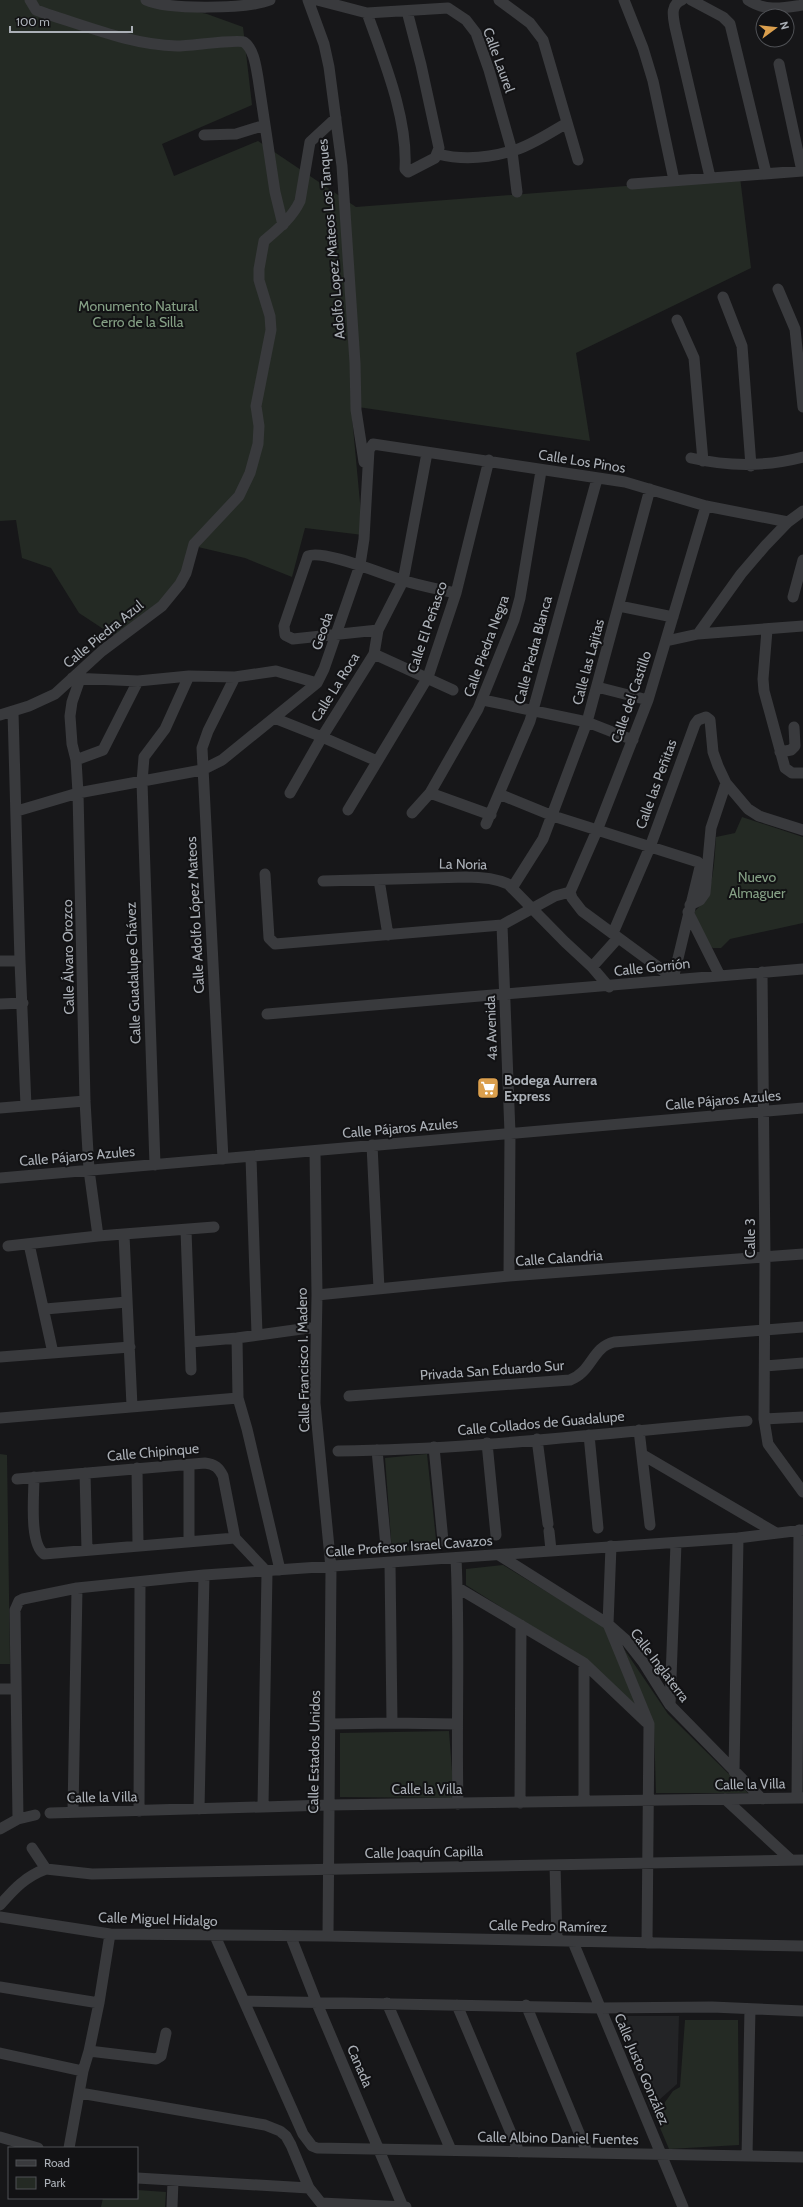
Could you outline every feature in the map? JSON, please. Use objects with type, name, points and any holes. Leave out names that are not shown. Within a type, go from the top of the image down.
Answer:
[{"type":"street","points":[[30,0],[36,10],[148,43],[191,46],[230,41],[243,42],[251,52],[255,62],[275,192],[284,225]]},
{"type":"street","points":[[146,0],[184,5],[238,7],[253,5],[270,0]]},
{"type":"street","name":"Adolfo Lopez Mateos Los Tanques","points":[[308,0],[327,60],[342,166],[356,363],[356,410],[367,479]]},
{"type":"street","name":"Calle Laurel","points":[[318,0],[367,13],[448,8],[466,20],[476,33],[489,70],[512,151],[517,192]]},
{"type":"street","points":[[499,0],[530,23],[543,40],[578,160]]},
{"type":"street","points":[[624,0],[643,48],[653,81],[674,180]]},
{"type":"street","points":[[682,0],[675,5],[673,9],[675,27],[710,177]]},
{"type":"street","points":[[691,0],[723,17],[732,29],[766,173]]},
{"type":"street","points":[[748,0],[761,7],[770,9],[799,4]]},
{"type":"street","points":[[367,13],[388,73],[405,142],[405,169],[407,172],[410,172],[435,158],[438,154],[437,134],[406,11]]},
{"type":"street","points":[[632,184],[803,171],[779,64]]},
{"type":"street","points":[[284,225],[296,209],[300,200],[310,142],[336,118]]},
{"type":"street","points":[[438,154],[454,158],[469,158],[512,151],[567,123]]},
{"type":"street","points":[[204,135],[236,134],[265,125]]},
{"type":"street","name":"Calle Piedra Azul","points":[[0,715],[13,712],[55,694],[76,678],[171,596],[186,574],[194,544],[239,496],[250,473],[259,435],[256,406],[271,323],[260,280],[260,256],[264,241],[284,225]]},
{"type":"street","points":[[778,289],[795,329],[803,406]]},
{"type":"street","points":[[723,297],[742,346],[751,466]]},
{"type":"street","points":[[677,320],[694,358],[703,461]]},
{"type":"street","name":"Calle Los Pinos","points":[[370,446],[377,444],[427,453],[489,460],[541,470],[624,482],[706,506],[788,522]]},
{"type":"street","name":"Geoda","points":[[17,811],[78,793],[202,770],[222,760],[317,683],[337,633],[360,565],[364,539],[370,446]]},
{"type":"street","name":"Calle La Roca","points":[[290,794],[322,737],[374,654],[378,630],[403,580],[427,453]]},
{"type":"street","points":[[691,458],[724,465],[751,466],[780,463],[803,457]]},
{"type":"street","name":"Calle El Peñasco","points":[[348,810],[376,761],[428,677],[456,593],[489,460]]},
{"type":"street","name":"Calle Piedra Negra","points":[[412,813],[430,792],[483,700],[514,620],[520,598],[541,470]]},
{"type":"street","name":"Calle Piedra Blanca","points":[[430,792],[488,820],[533,709],[598,479]]},
{"type":"street","name":"Calle las Lajitas","points":[[512,888],[543,839],[553,816],[587,722],[650,489]]},
{"type":"street","name":"Calle del Castillo","points":[[570,892],[598,828],[648,700],[706,506]]},
{"type":"street","points":[[698,634],[749,564],[788,522],[802,513]]},
{"type":"street","points":[[378,630],[337,633],[293,639],[285,635],[284,626],[308,556],[317,554],[360,565],[403,580],[456,593]]},
{"type":"street","points":[[793,597],[803,560]]},
{"type":"street","points":[[619,606],[673,617]]},
{"type":"street","points":[[709,619],[714,633]]},
{"type":"street","points":[[666,641],[698,634],[767,630],[803,626]]},
{"type":"street","points":[[767,630],[763,679],[780,752],[785,768],[792,773],[803,773]]},
{"type":"street","points":[[374,654],[428,677],[453,690]]},
{"type":"street","points":[[76,678],[138,681],[189,676],[235,677],[276,671],[317,683]]},
{"type":"street","name":"Calle Guadalupe Chávez","points":[[154,1164],[142,782],[144,757],[165,729],[189,676]]},
{"type":"street","name":"Calle Adolfo López Mateos","points":[[223,1159],[202,748],[204,739],[235,677]]},
{"type":"street","name":"Calle Álvaro Orozco","points":[[76,678],[70,716],[72,744],[76,760],[78,793],[89,1170],[98,1236]]},
{"type":"street","points":[[76,760],[103,750],[138,681]]},
{"type":"street","points":[[597,687],[648,700]]},
{"type":"street","points":[[483,700],[533,709],[587,722],[633,740]]},
{"type":"street","points":[[13,712],[17,811],[20,961],[23,1003],[26,1106]]},
{"type":"street","name":"Calle las Peñitas","points":[[592,967],[616,935],[695,724],[702,717],[706,716],[710,720],[713,752],[726,783]]},
{"type":"street","points":[[274,718],[376,761]]},
{"type":"street","points":[[780,752],[791,750],[795,746],[794,727]]},
{"type":"street","points":[[689,909],[700,900],[705,893],[711,828],[726,783],[753,813],[803,830]]},
{"type":"street","points":[[265,874],[269,938],[273,943],[502,925],[555,896],[570,892],[572,898],[582,911],[673,978],[700,868],[696,861],[598,828],[553,816],[499,794]]},
{"type":"street","name":"La Noria","points":[[323,881],[479,877],[502,881],[512,888],[592,967]]},
{"type":"street","points":[[379,880],[388,935]]},
{"type":"street","points":[[689,909],[720,976]]},
{"type":"street","name":"4a Avenida","points":[[502,925],[510,1133],[509,1276]]},
{"type":"street","points":[[0,961],[20,961]]},
{"type":"street","points":[[592,967],[609,987]]},
{"type":"street","name":"Calle Gorrión","points":[[267,1014],[609,987],[673,978],[720,976],[803,968]]},
{"type":"street","name":"Calle 3","points":[[762,972],[765,1257],[764,1419],[768,1444],[803,1492]]},
{"type":"street","points":[[0,1004],[23,1003]]},
{"type":"street","points":[[0,1108],[86,1101]]},
{"type":"street","name":"Calle Pájaros Azules","points":[[0,1178],[154,1164],[251,1158],[372,1145],[803,1108]]},
{"type":"street","points":[[372,1145],[379,1289]]},
{"type":"street","name":"Calle Francisco I. Madero","points":[[315,1151],[317,1295],[315,1403],[331,1568]]},
{"type":"street","points":[[251,1158],[257,1334]]},
{"type":"street","points":[[8,1246],[98,1236],[214,1227]]},
{"type":"street","points":[[186,1230],[191,1370]]},
{"type":"street","points":[[124,1235],[132,1406]]},
{"type":"street","points":[[30,1244],[53,1353]]},
{"type":"street","name":"Calle Calandria","points":[[317,1295],[509,1276],[803,1254]]},
{"type":"street","points":[[45,1310],[126,1302]]},
{"type":"street","name":"Privada San Eduardo Sur","points":[[349,1396],[570,1380],[582,1374],[599,1350],[608,1343],[803,1326]]},
{"type":"street","points":[[191,1342],[237,1338],[257,1334],[316,1327]]},
{"type":"street","points":[[237,1338],[238,1398],[247,1429],[280,1570]]},
{"type":"street","points":[[0,1357],[130,1347]]},
{"type":"street","points":[[765,1366],[803,1363]]},
{"type":"street","points":[[0,1418],[238,1398]]},
{"type":"street","points":[[764,1419],[803,1417]]},
{"type":"street","name":"Calle Collados de Guadalupe","points":[[338,1451],[487,1443],[747,1421]]},
{"type":"street","points":[[639,1430],[650,1525]]},
{"type":"street","points":[[589,1435],[598,1528]]},
{"type":"street","points":[[536,1439],[551,1550]]},
{"type":"street","points":[[487,1443],[496,1536]]},
{"type":"street","points":[[434,1446],[444,1542]]},
{"type":"street","points":[[377,1450],[386,1548]]},
{"type":"street","points":[[643,1455],[776,1533]]},
{"type":"street","name":"Calle Chipinque","points":[[17,1479],[137,1468],[210,1464],[220,1471],[223,1476],[235,1538]]},
{"type":"street","points":[[189,1466],[189,1541]]},
{"type":"street","points":[[137,1468],[138,1545]]},
{"type":"street","points":[[85,1473],[87,1550]]},
{"type":"street","points":[[34,1478],[34,1539],[39,1550],[48,1554],[138,1545],[235,1538],[267,1572],[263,1806]]},
{"type":"street","points":[[800,1798],[801,1530]]},
{"type":"street","name":"Calle Profesor Israel Cavazos","points":[[16,1689],[15,1610],[19,1601],[77,1588],[280,1570],[331,1568],[551,1550],[676,1543],[738,1538],[801,1530]]},
{"type":"street","points":[[734,1772],[738,1538]]},
{"type":"street","points":[[670,1705],[676,1543]]},
{"type":"street","points":[[611,1546],[608,1624],[649,1724],[647,1801],[647,1943]]},
{"type":"street","name":"Calle Inglaterra","points":[[499,1555],[608,1624],[625,1639],[643,1662],[670,1705],[762,1799]]},
{"type":"street","points":[[456,1558],[458,1588],[456,1724],[458,1804]]},
{"type":"street","points":[[390,1563],[392,1722]]},
{"type":"street","name":"Calle Estados Unidos","points":[[328,1936],[331,1568]]},
{"type":"street","points":[[199,1809],[204,1576]]},
{"type":"street","points":[[139,1811],[140,1583]]},
{"type":"street","points":[[73,1812],[77,1588]]},
{"type":"street","points":[[458,1588],[584,1663],[649,1724]]},
{"type":"street","points":[[520,1803],[521,1625]]},
{"type":"street","points":[[584,1663],[584,1801]]},
{"type":"street","points":[[0,1689],[16,1689],[18,1819]]},
{"type":"street","points":[[330,1724],[392,1722],[456,1724]]},
{"type":"street","name":"Calle la Villa","points":[[50,1813],[263,1806],[800,1798]]},
{"type":"street","points":[[725,1799],[791,1860]]},
{"type":"street","points":[[0,1829],[18,1819],[35,1815]]},
{"type":"street","points":[[0,1905],[20,1883],[33,1874],[46,1869],[32,1848]]},
{"type":"street","name":"Calle Joaquín Capilla","points":[[46,1869],[92,1874],[329,1868],[803,1860]]},
{"type":"street","points":[[555,1865],[557,1941]]},
{"type":"street","name":"Calle Miguel Hidalgo","points":[[0,1917],[110,1934],[291,1937]]},
{"type":"street","points":[[69,2147],[80,2093],[82,2071],[89,2050],[99,2003],[110,1934]]},
{"type":"street","points":[[215,1936],[245,2001],[526,2005],[599,2008],[712,2007],[803,2011]]},
{"type":"street","name":"Calle Pedro Ramírez","points":[[291,1937],[328,1936],[803,1946]]},
{"type":"street","name":"Canada","points":[[291,1937],[316,2001],[404,2207]]},
{"type":"street","name":"Calle Justo González","points":[[573,1942],[599,2008],[684,2207]]},
{"type":"street","points":[[0,1987],[99,2003]]},
{"type":"street","name":"Calle Albino Daniel Fuentes","points":[[245,2001],[303,2134],[312,2146],[322,2149],[587,2152],[663,2155],[803,2157]]},
{"type":"street","points":[[386,2003],[451,2150]]},
{"type":"street","points":[[457,2005],[519,2152]]},
{"type":"street","points":[[526,2005],[587,2152]]},
{"type":"street","points":[[747,2156],[750,2009]]},
{"type":"street","points":[[89,2050],[156,2059],[161,2056],[166,2034]]},
{"type":"street","points":[[0,2053],[82,2071]]},
{"type":"street","points":[[80,2093],[264,2125],[280,2131],[292,2145],[309,2188],[321,2205],[404,2207]]},
{"type":"street","points":[[0,2137],[35,2147]]},
{"type":"street","points":[[138,2178],[309,2188]]},
{"type":"street","points":[[172,2207],[173,2181]]},
{"type":"shaded area","points":[[618,2016],[679,2016],[677,2084],[650,2108]]},
{"type":"green space","name":"Monumento Natural Cerro de la Silla","points":[[0,0],[146,0],[207,14],[243,27],[252,105],[162,144],[174,176],[258,141],[356,207],[740,177],[751,268],[576,353],[590,441],[351,406],[363,535],[305,528],[292,577],[245,558],[198,547],[172,592],[114,636],[79,613],[51,568],[22,558],[16,520],[0,521]]},
{"type":"green space","name":"Nuevo Almaguer","points":[[742,817],[803,837],[803,923],[730,939],[721,948],[713,948],[708,945],[694,912],[701,905],[710,887],[714,867],[716,837],[735,833]]},
{"type":"green space","points":[[0,1454],[7,1455],[10,1664],[0,1664]]},
{"type":"green space","points":[[427,1454],[437,1549],[392,1552],[385,1458]]},
{"type":"green space","points":[[503,1565],[606,1628],[639,1709],[590,1663],[466,1585],[466,1569]]},
{"type":"green space","points":[[624,1649],[668,1714],[748,1793],[656,1793],[654,1727]]},
{"type":"green space","points":[[449,1731],[454,1798],[340,1797],[340,1733]]},
{"type":"green space","points":[[685,2020],[738,2020],[739,2145],[669,2149],[655,2116],[673,2091],[680,2087]]},
{"type":"green space","points":[[138,2190],[166,2192],[165,2207],[101,2207],[103,2199],[138,2199]]},
{"type":"place","name":"Bodega Aurrera Express","points":[[488,1088]]}]
